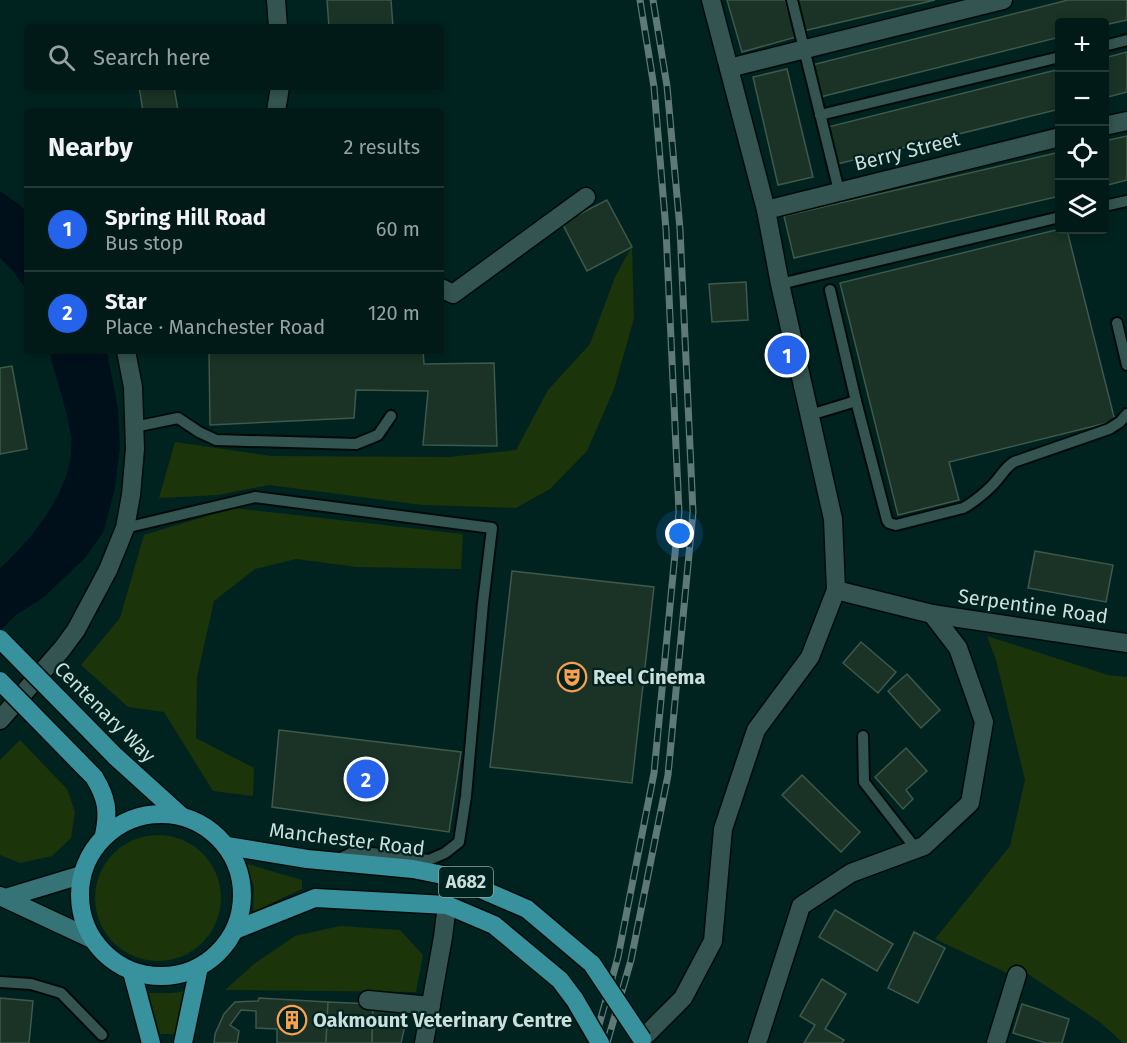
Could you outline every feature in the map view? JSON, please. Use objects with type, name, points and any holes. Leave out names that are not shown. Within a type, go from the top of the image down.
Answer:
[{"type":"main road","name":"Centenary Way","points":[[0,639],[115,756],[180,815]]},
{"type":"main road","points":[[0,681],[94,777],[106,802],[107,818],[104,835]]},
{"type":"main road","points":[[155,813],[180,815],[206,826],[227,846],[239,872],[242,900],[235,930],[219,953],[199,967],[160,977],[132,972],[107,957],[92,939],[81,913],[81,875],[93,849],[104,835],[128,820],[155,813]]},
{"type":"main road","name":"Manchester Road","points":[[227,846],[413,869],[453,877],[527,909],[592,964],[640,1042]]},
{"type":"main road","points":[[2,897],[81,875]]},
{"type":"main road","points":[[2,897],[92,939]]},
{"type":"main road","name":"A682","points":[[235,930],[315,898],[447,905],[494,925],[560,980],[575,1000],[600,1043]]},
{"type":"main road","points":[[183,1043],[199,967]]},
{"type":"main road","points":[[132,972],[151,1043]]},
{"type":"street","points":[[276,0],[278,24]]},
{"type":"street","points":[[640,1042],[683,998],[713,941],[723,829],[756,730],[810,657],[836,591],[833,519],[765,210],[711,0]]},
{"type":"street","points":[[729,68],[1003,0]]},
{"type":"street","points":[[277,108],[280,90]]},
{"type":"street","points":[[1109,125],[1127,121]]},
{"type":"street","name":"Berry Street","points":[[765,210],[1055,138]]},
{"type":"street","points":[[447,291],[586,197]]},
{"type":"street","points":[[0,720],[76,630],[108,570],[125,528],[131,495],[135,449],[133,387],[127,354]]},
{"type":"street","name":"Serpentine Road","points":[[836,591],[932,614],[1127,643]]},
{"type":"street","points":[[757,1043],[801,906],[851,873],[924,846],[970,803],[984,722],[958,648],[932,614]]},
{"type":"street","points":[[424,1043],[447,905]]},
{"type":"street","points":[[996,1043],[1017,975]]},
{"type":"street","points":[[368,1000],[431,1006]]},
{"type":"lane","points":[[792,0],[839,191]]},
{"type":"lane","points":[[1109,45],[1127,40]]},
{"type":"lane","points":[[820,115],[1055,58]]},
{"type":"lane","points":[[1109,205],[1127,201]]},
{"type":"lane","points":[[780,284],[1055,218]]},
{"type":"lane","points":[[830,290],[856,401],[889,523],[896,525],[963,508],[996,481],[1014,462],[1109,429],[1127,414]]},
{"type":"lane","points":[[1117,323],[1127,365]]},
{"type":"lane","points":[[810,415],[856,401]]},
{"type":"lane","points":[[134,427],[177,418],[216,440],[356,444],[378,435],[391,416]]},
{"type":"lane","points":[[125,528],[255,496],[492,528],[466,796],[459,842],[446,853],[429,860],[355,851],[334,861]]},
{"type":"lane","points":[[863,736],[864,782],[916,849]]},
{"type":"lane","points":[[0,982],[31,984],[61,993],[102,1035]]},
{"type":"green space","points":[[632,246],[634,318],[614,389],[587,451],[550,489],[516,508],[422,505],[269,485],[218,495],[159,498],[175,442],[271,456],[449,457],[516,450],[548,390],[590,344],[615,277]]},
{"type":"green space","points":[[233,508],[463,534],[461,569],[357,567],[296,559],[255,569],[214,601],[197,677],[196,738],[254,768],[253,796],[213,791],[164,712],[128,707],[81,665],[120,618],[144,535]]},
{"type":"green space","points":[[987,636],[1108,675],[1127,677],[1127,1043],[1123,1043],[1101,1023],[1022,970],[1007,973],[935,939],[1010,846],[1025,780],[996,660]]},
{"type":"green space","points":[[20,740],[67,789],[75,812],[71,838],[52,856],[20,863],[0,855],[0,760]]},
{"type":"green space","points":[[158,835],[182,840],[202,854],[216,874],[221,898],[216,922],[202,942],[182,956],[158,961],[134,956],[114,942],[100,922],[95,898],[100,874],[114,854],[134,840]]},
{"type":"green space","points":[[247,864],[302,880],[302,889],[253,912],[254,888]]},
{"type":"green space","points":[[340,926],[400,930],[423,955],[416,992],[225,990],[254,964],[295,936]]},
{"type":"green space","points":[[189,991],[178,1034],[160,1034],[148,993]]},
{"type":"water","points":[[0,191],[24,210],[24,286],[0,258]]},
{"type":"water","points":[[50,354],[108,354],[118,409],[120,447],[115,489],[103,533],[85,558],[44,597],[16,615],[0,631],[0,568],[39,526],[60,491],[67,473],[71,455],[71,437]]},
{"type":"building","points":[[327,0],[391,0],[393,24],[329,24]]},
{"type":"building","points":[[727,0],[785,0],[796,37],[742,52]]},
{"type":"building","points":[[796,0],[935,0],[803,31]]},
{"type":"building","points":[[1068,0],[1127,0],[1127,20],[1109,24],[1109,18],[1055,18],[1055,38],[820,97],[812,65]]},
{"type":"building","points":[[1127,52],[1127,92],[1109,97],[1109,72],[1109,57]]},
{"type":"building","points":[[787,69],[813,177],[778,185],[753,77]]},
{"type":"building","points":[[1055,70],[1055,110],[837,164],[828,127]]},
{"type":"building","points":[[140,90],[174,90],[178,108],[142,108]]},
{"type":"building","points":[[1127,136],[1127,180],[1109,185],[1109,180],[1109,140]]},
{"type":"building","points":[[1055,153],[1055,197],[794,258],[784,216]]},
{"type":"building","points":[[607,200],[632,247],[587,271],[562,223]]},
{"type":"building","points":[[1055,230],[1055,234],[1068,234],[1115,421],[949,462],[959,500],[898,515],[840,283]]},
{"type":"building","points":[[746,282],[748,320],[712,322],[709,284]]},
{"type":"building","points":[[209,354],[423,354],[424,364],[494,363],[497,446],[423,445],[428,391],[356,390],[354,418],[210,425]]},
{"type":"building","points":[[12,366],[27,449],[0,454],[0,368]]},
{"type":"building","points":[[1035,551],[1113,565],[1106,602],[1028,588]]},
{"type":"building","name":"Reel Cinema","points":[[512,571],[654,587],[632,783],[490,767]]},
{"type":"building","points":[[861,642],[896,672],[878,693],[843,663]]},
{"type":"building","points":[[907,674],[940,710],[921,728],[888,691]]},
{"type":"building","points":[[279,730],[461,752],[449,832],[272,807]]},
{"type":"building","points":[[906,748],[927,771],[906,790],[913,799],[903,809],[875,777]]},
{"type":"building","points":[[802,775],[860,832],[841,852],[782,795]]},
{"type":"building","points":[[835,910],[893,944],[877,971],[819,937]]},
{"type":"building","points":[[914,932],[945,948],[918,1003],[888,988]]},
{"type":"building","points":[[822,979],[846,994],[825,1029],[844,1040],[842,1043],[804,1043],[815,1025],[800,1016]]},
{"type":"building","points":[[0,998],[33,1001],[29,1043],[0,1043]]},
{"type":"building","name":"Oakmount Veterinary Centre","points":[[259,998],[328,1002],[326,1043],[277,1043],[277,1029],[256,1028],[256,1011],[241,1010],[230,1025],[239,1031],[237,1043],[214,1043],[215,1034],[224,1014],[235,1002],[258,1001]]},
{"type":"building","points":[[328,1002],[373,1004],[372,1043],[326,1043]]},
{"type":"building","points":[[373,1004],[409,1008],[401,1043],[372,1043]]},
{"type":"building","points":[[1022,1004],[1069,1019],[1062,1043],[1046,1043],[1013,1033]]},
{"type":"railway","points":[[594,1043],[618,957],[654,773],[679,512],[666,230],[654,87],[640,0]]},
{"type":"railway","points":[[607,1043],[631,960],[668,775],[693,512],[680,229],[667,86],[653,0]]},
{"type":"place","name":"Spring Hill Road","points":[[787,355]]},
{"type":"place","name":"Reel Cinema","points":[[572,677]]},
{"type":"place","name":"Star","points":[[366,779]]},
{"type":"place","name":"Oakmount Veterinary Centre","points":[[292,1020]]}]
